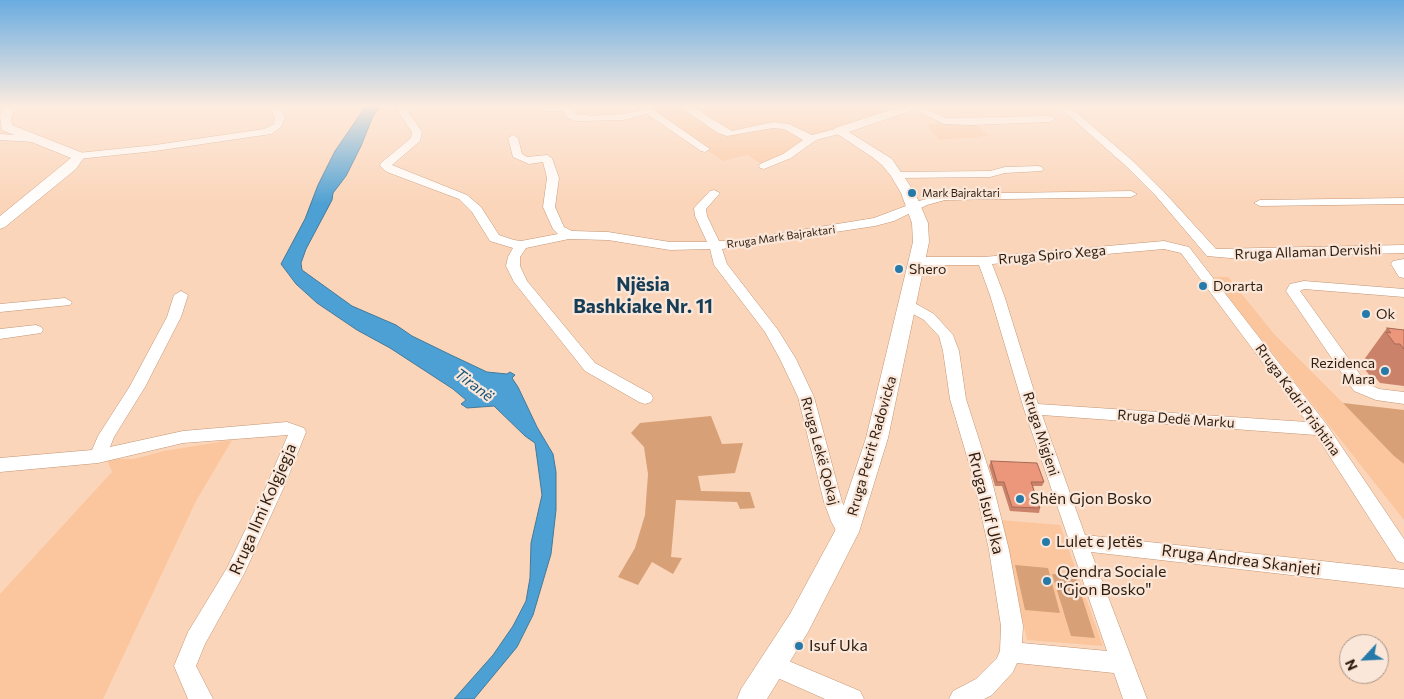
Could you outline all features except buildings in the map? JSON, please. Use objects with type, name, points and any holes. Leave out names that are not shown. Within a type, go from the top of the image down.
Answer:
[{"type":"main road","points":[[3,220],[72,166],[77,160],[78,156],[32,139]]},
{"type":"main road","name":"Rruga Petrit Radovicka","points":[[751,699],[799,623],[847,532],[877,438],[906,304],[918,261],[921,242],[920,223],[897,175],[887,162],[852,139]]},
{"type":"street","points":[[78,156],[221,139]]},
{"type":"street","name":"Rruga Mark Bajraktari","points":[[416,139],[411,145],[385,165],[391,170],[463,197],[477,210],[494,238],[521,245],[569,235],[608,236],[670,246],[733,245],[843,228],[890,218],[913,206],[944,197],[1132,194]]},
{"type":"street","points":[[513,139],[517,155],[523,159],[529,161],[547,158],[553,178],[549,208],[559,229],[569,235]]},
{"type":"street","points":[[690,139],[705,149]]},
{"type":"street","points":[[764,166],[787,156],[811,139]]},
{"type":"street","name":"Rruga Allaman Dervishi","points":[[1101,139],[1160,194],[1212,253],[1404,249]]},
{"type":"street","points":[[897,175],[990,174],[1005,170],[1038,169]]},
{"type":"street","name":"Rruga Lekë Qokaj","points":[[714,193],[700,208],[701,216],[715,246],[721,266],[770,330],[788,359],[806,397],[833,502],[847,532]]},
{"type":"street","points":[[1260,203],[1404,201]]},
{"type":"street","points":[[521,245],[514,256],[512,266],[522,282],[590,367],[645,398]]},
{"type":"street","name":"Rruga Spiro Xega","points":[[918,261],[984,261],[1164,245],[1185,250]]},
{"type":"street","name":"Rruga Kadri Prishtina","points":[[1185,250],[1321,429],[1404,555]]},
{"type":"street","name":"Rruga Migjeni","points":[[984,261],[997,294],[1032,409],[1078,543],[1121,663],[1136,699]]},
{"type":"street","points":[[1404,263],[1398,264],[1404,274]]},
{"type":"street","points":[[1404,294],[1304,285],[1295,287],[1293,291],[1360,387],[1376,394],[1404,398]]},
{"type":"street","points":[[98,456],[106,436],[137,386],[174,317],[181,295]]},
{"type":"street","points":[[0,308],[65,302]]},
{"type":"street","name":"Rruga Isuf Uka","points":[[906,304],[929,317],[946,335],[951,351],[958,399],[982,477],[1012,626],[1011,652],[1006,665],[984,687],[961,699]]},
{"type":"street","points":[[0,334],[36,330]]},
{"type":"street","name":"Rruga Dedë Marku","points":[[1032,409],[1321,429]]},
{"type":"street","name":"Rruga Ilmi Kolgjegja","points":[[0,465],[98,456],[183,437],[287,428],[298,432],[275,487],[234,574],[196,640],[186,666],[192,685],[201,699]]},
{"type":"street","name":"Rruga Andrea Skanjeti","points":[[1078,543],[1113,545],[1404,579]]},
{"type":"street","points":[[1011,652],[1121,663]]},
{"type":"street","points":[[772,665],[852,699]]},
{"type":"shaded area","points":[[690,139],[811,139],[764,166],[748,155],[723,161]]},
{"type":"shaded area","points":[[1212,277],[1228,277],[1274,334],[1404,464],[1404,520]]},
{"type":"shaded area","points":[[1343,403],[1404,410],[1404,464],[1393,455]]},
{"type":"shaded area","points":[[711,416],[722,444],[743,443],[735,473],[698,476],[701,491],[750,492],[755,508],[740,509],[737,502],[676,500],[671,557],[682,558],[673,574],[652,562],[638,585],[618,577],[635,548],[645,515],[648,474],[644,447],[631,433],[640,423]]},
{"type":"shaded area","points":[[232,440],[196,501],[103,699],[0,699],[0,594],[112,472],[107,459],[134,459],[164,451]]},
{"type":"shaded area","name":"Qendra Sociale \"Gjon Bosko\"","points":[[1000,520],[1060,525],[1103,646],[1027,640]]},
{"type":"shaded area","points":[[1015,565],[1048,568],[1060,613],[1025,610]]},
{"type":"shaded area","points":[[1052,574],[1075,575],[1095,638],[1071,636]]},
{"type":"water","name":"Tiranë","points":[[344,139],[364,139],[346,176],[333,193],[332,200],[306,249],[301,263],[302,270],[352,306],[396,325],[412,336],[487,372],[507,374],[510,372],[515,375],[512,378],[553,454],[556,472],[556,510],[551,554],[533,615],[517,647],[474,699],[454,699],[493,655],[513,626],[526,601],[530,578],[531,543],[542,495],[535,443],[525,436],[494,406],[467,408],[461,404],[466,400],[453,389],[317,303],[296,284],[281,264],[305,219],[318,185],[335,151]]},
{"type":"place","name":"Mark Bajraktari","points":[[912,193]]},
{"type":"place","name":"Shero","points":[[899,269]]},
{"type":"place","name":"Dorarta","points":[[1203,286]]},
{"type":"place","name":"Ok","points":[[1366,314]]},
{"type":"place","name":"Rezidenca Mara","points":[[1385,371]]},
{"type":"place","name":"Shën Gjon Bosko","points":[[1020,499]]},
{"type":"place","name":"Lulet e Jetës","points":[[1046,542]]},
{"type":"place","name":"Qendra Sociale \"Gjon Bosko\"","points":[[1047,581]]},
{"type":"place","name":"Isuf Uka","points":[[799,646]]},
{"type":"district","name":"Njësia Bashkiake Nr. 11","points":[[643,296]]}]
